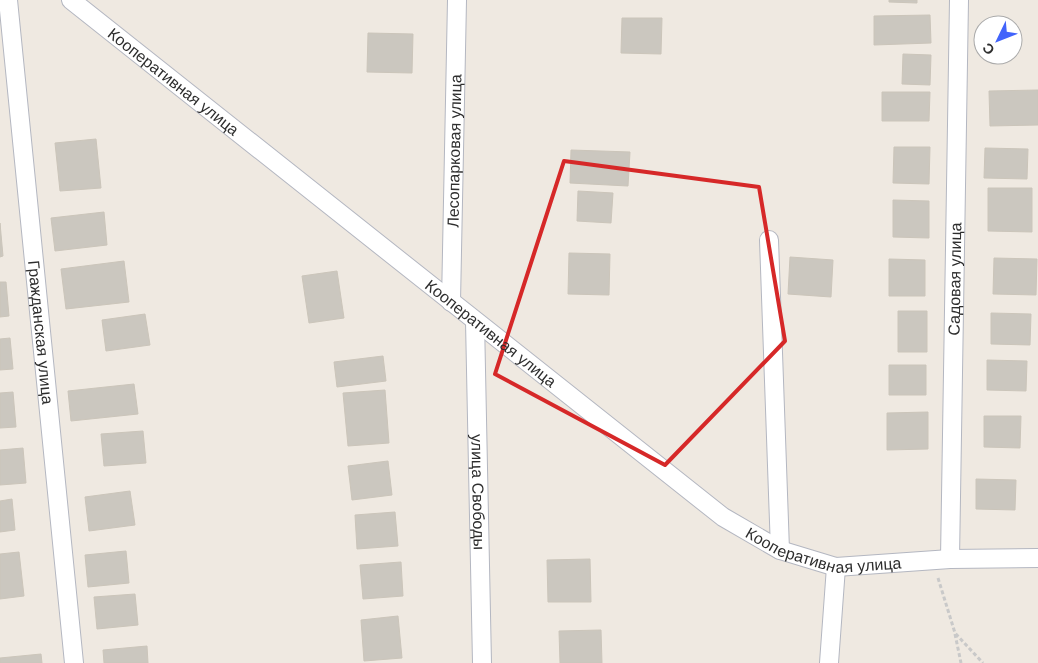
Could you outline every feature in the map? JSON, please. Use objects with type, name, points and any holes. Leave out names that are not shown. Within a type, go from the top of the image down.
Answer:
[{"type":"street","name":"Гражданская улица","points":[[8,0],[74,663]]},
{"type":"street","name":"Кооперативная улица","points":[[72,0],[723,517],[780,550],[836,567],[942,560],[1038,558]]},
{"type":"street","name":"Лесопарковая улица","points":[[451,302],[457,0]]},
{"type":"street","name":"Садовая улица","points":[[942,560],[960,0]]},
{"type":"street","points":[[768,240],[780,550]]},
{"type":"street","name":"улица Свободы","points":[[475,321],[482,663]]},
{"type":"street","points":[[829,663],[836,567]]},
{"type":"path","points":[[942,560],[961,663]]},
{"type":"path","points":[[955,633],[983,663]]},
{"type":"highlighted area","points":[[564,161],[759,187],[785,341],[665,465],[495,374]]},
{"type":"building","points":[[889,0],[917,0],[917,3],[889,2]]},
{"type":"building","points":[[930,15],[931,43],[874,45],[874,16]]},
{"type":"building","points":[[622,18],[662,18],[661,54],[621,53]]},
{"type":"building","points":[[368,33],[413,34],[412,73],[367,72]]},
{"type":"building","points":[[903,54],[931,55],[930,85],[902,84]]},
{"type":"building","points":[[1038,90],[1038,125],[990,126],[989,91]]},
{"type":"building","points":[[882,92],[930,92],[929,121],[882,121]]},
{"type":"building","points":[[96,139],[101,188],[60,191],[55,143]]},
{"type":"building","points":[[894,147],[930,147],[929,184],[893,183]]},
{"type":"building","points":[[985,148],[1028,149],[1027,179],[984,178]]},
{"type":"building","points":[[571,150],[630,152],[628,186],[570,183]]},
{"type":"building","points":[[988,188],[1032,188],[1032,232],[988,231]]},
{"type":"building","points":[[578,191],[613,193],[611,223],[577,221]]},
{"type":"building","points":[[893,200],[929,201],[929,238],[893,237]]},
{"type":"building","points":[[104,212],[107,245],[55,251],[51,218]]},
{"type":"building","points":[[0,223],[3,256],[0,257]]},
{"type":"building","points":[[569,253],[610,254],[609,295],[568,294]]},
{"type":"building","points":[[790,257],[833,260],[831,297],[788,294]]},
{"type":"building","points":[[994,258],[1037,259],[1036,295],[993,294]]},
{"type":"building","points":[[889,259],[925,260],[925,296],[889,296]]},
{"type":"building","points":[[124,261],[129,302],[66,309],[61,269]]},
{"type":"building","points":[[337,271],[344,318],[309,323],[302,276]]},
{"type":"building","points":[[0,282],[6,282],[9,316],[0,317]]},
{"type":"building","points":[[898,311],[927,311],[927,352],[898,352]]},
{"type":"building","points":[[991,313],[1031,314],[1030,345],[991,344]]},
{"type":"building","points":[[145,314],[150,345],[106,351],[102,320]]},
{"type":"building","points":[[10,338],[13,369],[0,370],[0,339]]},
{"type":"building","points":[[383,356],[386,381],[337,387],[334,362]]},
{"type":"building","points":[[987,360],[1027,361],[1026,391],[987,390]]},
{"type":"building","points":[[889,365],[926,365],[926,395],[889,395]]},
{"type":"building","points":[[134,384],[138,414],[71,421],[68,391]]},
{"type":"building","points":[[385,390],[389,443],[348,446],[343,393]]},
{"type":"building","points":[[13,392],[16,427],[0,428],[0,393]]},
{"type":"building","points":[[928,412],[928,449],[887,450],[887,413]]},
{"type":"building","points":[[984,416],[1021,416],[1020,448],[984,447]]},
{"type":"building","points":[[143,431],[146,463],[104,466],[101,434]]},
{"type":"building","points":[[23,448],[26,483],[0,485],[0,450]]},
{"type":"building","points":[[388,461],[392,495],[352,500],[348,466]]},
{"type":"building","points":[[976,479],[1016,480],[1015,510],[976,509]]},
{"type":"building","points":[[130,491],[135,525],[89,531],[85,497]]},
{"type":"building","points":[[12,499],[15,530],[0,532],[0,501]]},
{"type":"building","points":[[395,512],[398,546],[357,549],[355,515]]},
{"type":"building","points":[[126,551],[129,583],[88,587],[85,555]]},
{"type":"building","points":[[19,552],[24,596],[0,599],[0,554]]},
{"type":"building","points":[[590,559],[591,602],[548,602],[547,560]]},
{"type":"building","points":[[401,562],[403,596],[363,599],[360,565]]},
{"type":"building","points":[[135,594],[138,625],[97,629],[94,597]]},
{"type":"building","points":[[398,616],[402,658],[364,661],[361,620]]},
{"type":"building","points":[[601,630],[602,663],[560,663],[559,631]]},
{"type":"building","points":[[147,646],[148,663],[104,663],[103,650]]},
{"type":"building","points":[[41,654],[42,663],[0,663],[0,658]]}]
